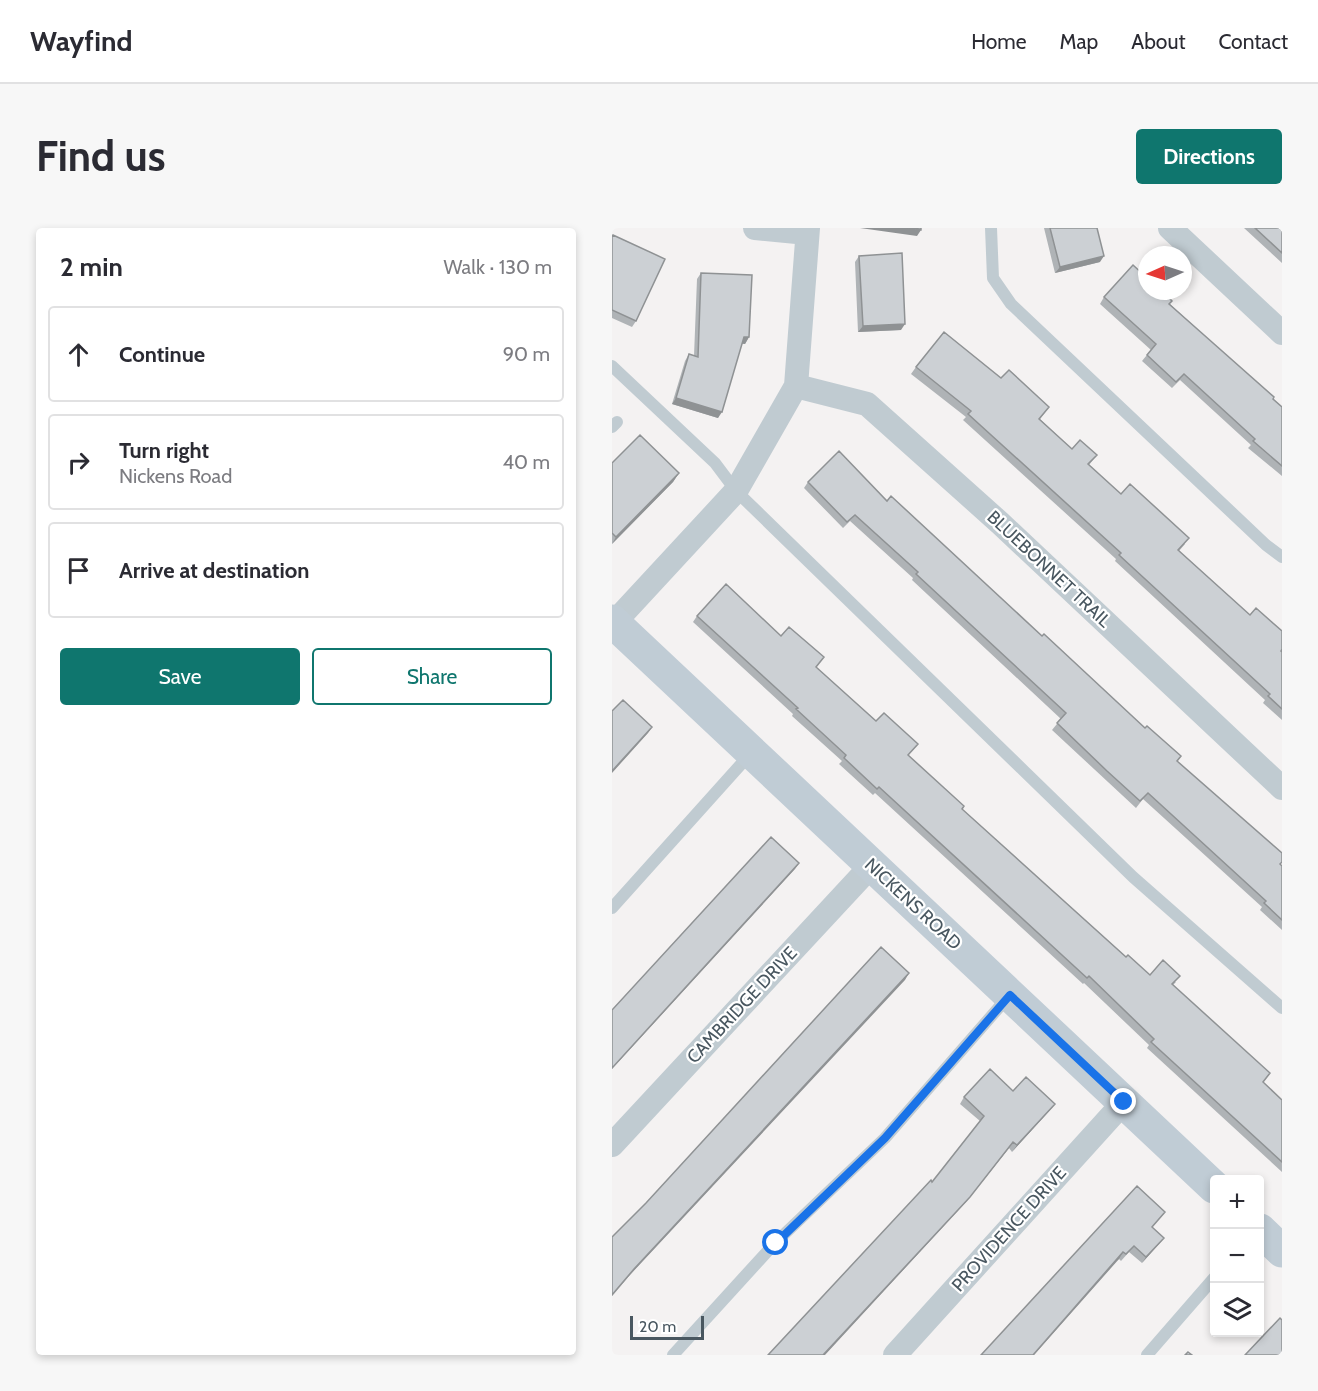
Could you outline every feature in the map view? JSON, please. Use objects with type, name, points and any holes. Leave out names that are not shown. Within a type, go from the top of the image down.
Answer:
[{"type":"street","points":[[613,623],[736,491],[796,386],[808,231],[755,228]]},
{"type":"street","points":[[1170,228],[1282,333]]},
{"type":"street","name":"BLUEBONNET TRAIL","points":[[796,386],[867,404],[1000,523],[1282,788]]},
{"type":"street","name":"NICKENS ROAD","points":[[613,623],[1210,1182]]},
{"type":"street","name":"CAMBRIDGE DRIVE","points":[[612,1145],[871,866]]},
{"type":"street","name":"PROVIDENCE DRIVE","points":[[895,1355],[1124,1102]]},
{"type":"street","points":[[1264,1234],[1282,1251]]},
{"type":"lane","points":[[991,228],[993,278],[1011,304],[1266,545],[1282,556]]},
{"type":"lane","points":[[612,366],[715,463],[736,491],[1133,877],[1282,1008]]},
{"type":"lane","points":[[612,908],[752,752]]},
{"type":"lane","points":[[673,1355],[776,1243],[885,1138],[1010,995]]},
{"type":"lane","points":[[1146,1355],[1211,1283]]},
{"type":"building","points":[[1050,228],[1097,228],[1104,256],[1060,267]]},
{"type":"building","points":[[1255,228],[1282,228],[1282,253]]},
{"type":"building","points":[[613,235],[665,259],[636,321],[612,310]]},
{"type":"building","points":[[902,253],[905,324],[863,326],[859,256]]},
{"type":"building","points":[[1133,265],[1138,270],[1138,300],[1171,300],[1169,304],[1274,397],[1273,399],[1282,407],[1282,466],[1184,374],[1176,382],[1147,355],[1156,344],[1104,297]]},
{"type":"building","points":[[701,273],[752,275],[749,337],[744,337],[722,412],[676,398],[689,354],[698,357]]},
{"type":"building","points":[[944,332],[1001,378],[1009,370],[1049,407],[1039,419],[1072,449],[1080,440],[1097,455],[1088,464],[1121,494],[1130,484],[1189,538],[1178,550],[1250,615],[1256,608],[1282,631],[1282,709],[1268,696],[1270,694],[1119,555],[1121,553],[968,414],[971,411],[916,367]]},
{"type":"building","points":[[640,435],[679,473],[616,537],[612,533],[612,463]]},
{"type":"building","points":[[839,451],[887,501],[891,496],[1042,636],[1044,634],[1145,728],[1147,726],[1181,756],[1177,761],[1282,853],[1280,864],[1282,866],[1282,920],[1264,903],[1266,901],[1148,793],[1140,801],[1107,771],[1057,723],[1066,713],[855,515],[847,522],[808,482]]},
{"type":"building","points":[[726,584],[781,636],[789,627],[824,657],[816,667],[876,721],[884,713],[918,744],[908,755],[964,806],[962,809],[1126,957],[1128,955],[1150,975],[1163,960],[1180,976],[1172,984],[1270,1073],[1263,1082],[1282,1100],[1282,1162],[1151,1042],[1154,1039],[1089,976],[1087,978],[879,787],[877,789],[844,758],[846,755],[796,709],[798,708],[697,616]]},
{"type":"building","points":[[623,700],[652,727],[612,771],[612,711]]},
{"type":"building","points":[[771,837],[799,863],[612,1068],[612,1010]]},
{"type":"building","points":[[881,947],[909,973],[612,1295],[612,1237],[646,1203]]},
{"type":"building","points":[[990,1069],[1013,1091],[1026,1077],[1055,1104],[1017,1145],[1013,1142],[970,1197],[823,1355],[768,1355],[931,1180],[932,1182],[984,1116],[964,1097]]},
{"type":"building","points":[[1137,1186],[1165,1212],[1152,1227],[1164,1238],[1146,1257],[1134,1246],[1126,1254],[1123,1252],[1033,1355],[981,1355]]},
{"type":"building","points":[[1280,1318],[1282,1320],[1282,1355],[1245,1355],[1264,1337]]},
{"type":"route","points":[[776,1243],[885,1138],[1010,995],[1124,1102]]}]
